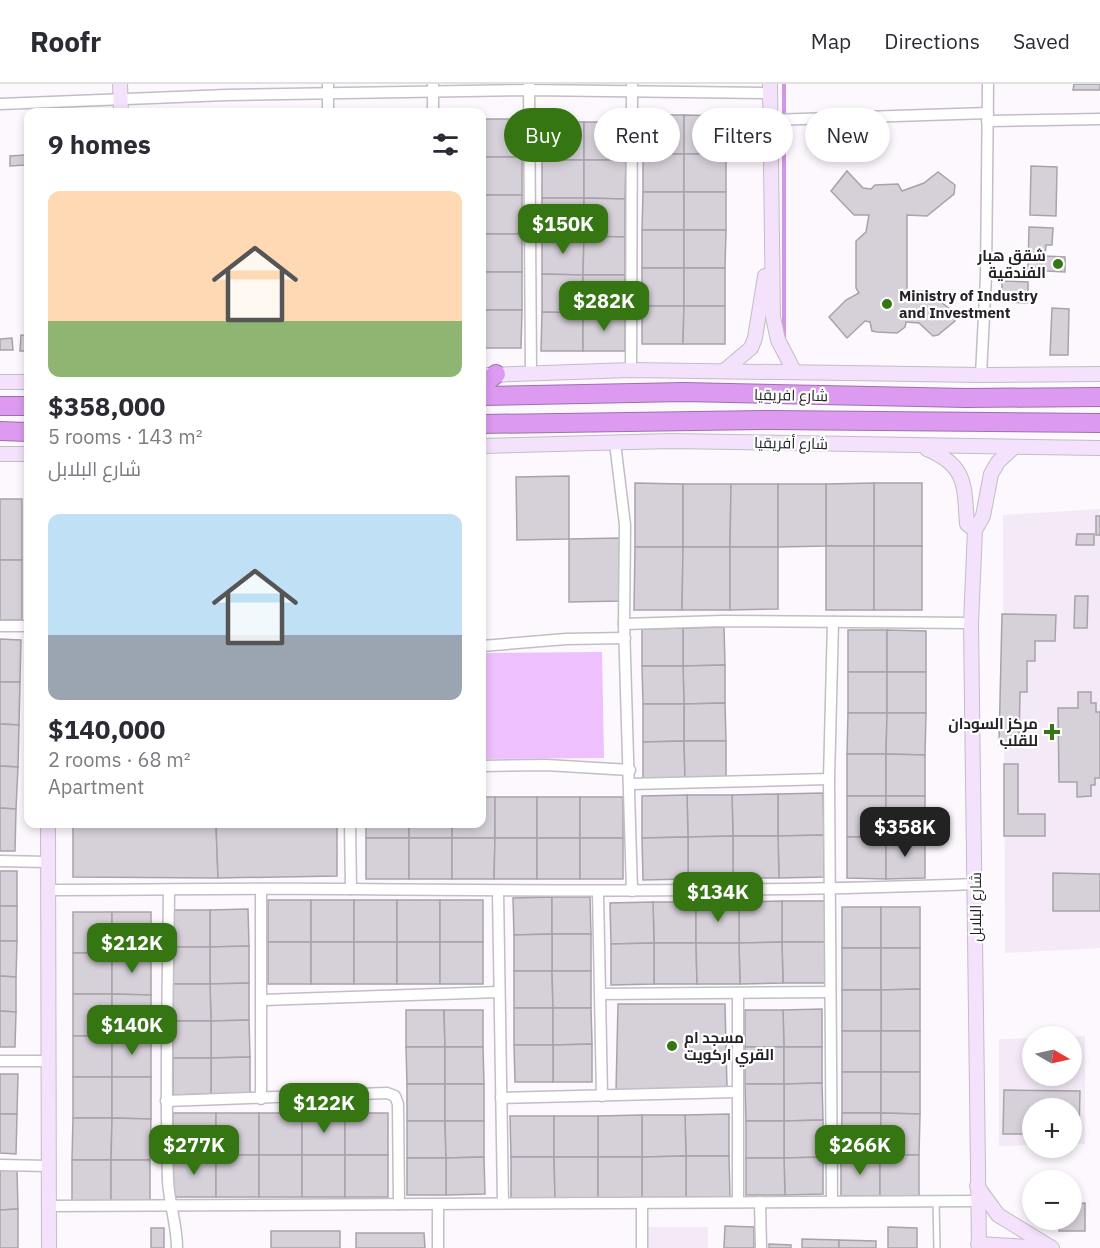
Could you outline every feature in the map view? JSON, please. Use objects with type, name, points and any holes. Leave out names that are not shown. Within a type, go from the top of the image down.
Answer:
[{"type":"highway","name":"شارع افريقيا","points":[[486,396],[684,392],[966,398],[1100,397]]},
{"type":"highway","points":[[0,405],[24,406]]},
{"type":"highway","name":"شارع افريقيا","points":[[486,424],[770,420],[1100,423]]},
{"type":"highway","points":[[0,431],[24,432]]},
{"type":"street","points":[[120,84],[121,107]]},
{"type":"street","points":[[981,375],[986,276],[988,84]]},
{"type":"street","points":[[0,104],[121,107],[227,89],[529,87],[770,89],[770,108]]},
{"type":"street","points":[[529,87],[531,374]]},
{"type":"street","points":[[631,370],[632,88]]},
{"type":"street","points":[[328,89],[328,108]]},
{"type":"street","points":[[433,89],[433,108]]},
{"type":"street","points":[[793,120],[987,117],[1100,119]]},
{"type":"street","points":[[770,162],[771,247],[776,334],[794,371]]},
{"type":"street","points":[[725,370],[751,348],[755,338],[771,247]]},
{"type":"street","points":[[489,374],[631,370],[981,375],[1100,374]]},
{"type":"street","points":[[0,382],[24,382]]},
{"type":"street","name":"شارع أفريقيا","points":[[486,446],[671,441],[1100,448]]},
{"type":"street","points":[[615,443],[625,525],[624,624],[632,891]]},
{"type":"street","name":"شارع البلابل","points":[[920,446],[936,452],[956,470],[966,492],[967,524],[975,530]]},
{"type":"street","name":"شارع البلابل","points":[[979,1246],[976,1201],[971,623],[975,530],[983,516],[992,474],[998,462],[1013,448]]},
{"type":"street","points":[[0,454],[24,454]]},
{"type":"street","points":[[624,624],[722,621],[971,623]]},
{"type":"street","points":[[832,1202],[829,779],[833,622]]},
{"type":"street","points":[[0,626],[24,626]]},
{"type":"street","points":[[486,646],[566,639],[625,638]]},
{"type":"street","points":[[486,766],[546,765],[630,770]]},
{"type":"street","points":[[630,784],[829,779]]},
{"type":"street","points":[[48,828],[49,1248]]},
{"type":"street","points":[[350,828],[351,889]]},
{"type":"street","points":[[0,861],[48,862]]},
{"type":"street","points":[[48,890],[351,889],[598,892],[831,889],[975,884]]},
{"type":"street","points":[[261,889],[261,1099]]},
{"type":"street","points":[[169,890],[166,1101],[169,1206],[176,1224],[177,1248]]},
{"type":"street","points":[[498,891],[503,1203]]},
{"type":"street","points":[[598,892],[602,1096]]},
{"type":"street","points":[[262,1000],[499,992]]},
{"type":"street","points":[[601,994],[830,992]]},
{"type":"street","points":[[738,993],[736,1092],[738,1202]]},
{"type":"street","points":[[0,1061],[47,1061]]},
{"type":"street","points":[[501,1098],[736,1092]]},
{"type":"street","points":[[166,1101],[387,1093],[395,1096],[398,1104],[399,1204]]},
{"type":"street","points":[[0,1165],[49,1166]]},
{"type":"street","points":[[976,1185],[998,1215],[1052,1248]]},
{"type":"street","points":[[49,1206],[976,1201]]},
{"type":"street","points":[[760,1202],[761,1248]]},
{"type":"street","points":[[642,1203],[642,1248]]},
{"type":"street","points":[[438,1205],[438,1248]]},
{"type":"street","points":[[979,1246],[1046,1248]]},
{"type":"lane","points":[[936,1201],[937,1248]]},
{"type":"shaded area","name":"مركز السودان للقلب","points":[[1100,509],[1100,948],[1005,953],[1003,515]]},
{"type":"shaded area","points":[[602,652],[604,758],[486,759],[486,653]]},
{"type":"shaded area","points":[[1082,1036],[1085,1036],[1085,1144],[1082,1144],[1082,1098],[1022,1098],[1022,1145],[999,1146],[999,1039],[1022,1038],[1022,1086],[1082,1086]]},
{"type":"shaded area","points":[[648,1227],[708,1227],[708,1248],[648,1248]]},
{"type":"building","points":[[1074,84],[1100,84],[1100,90],[1073,90]]},
{"type":"building","points":[[680,115],[684,115],[684,154],[680,154]]},
{"type":"building","points":[[684,115],[692,115],[692,154],[684,154]]},
{"type":"building","points":[[486,119],[504,119],[504,157],[486,157]]},
{"type":"building","points":[[582,122],[584,122],[584,160],[582,160]]},
{"type":"building","points":[[584,122],[594,122],[594,160],[584,160]]},
{"type":"building","points":[[680,154],[684,154],[684,192],[643,192],[643,162],[680,162]]},
{"type":"building","points":[[684,154],[692,154],[692,162],[726,162],[726,192],[684,192]]},
{"type":"building","points":[[24,155],[24,165],[10,166],[10,156]]},
{"type":"building","points":[[486,157],[504,157],[504,162],[522,162],[522,195],[486,195]]},
{"type":"building","points":[[584,160],[584,198],[542,198],[542,162],[582,162]]},
{"type":"building","points":[[584,160],[626,162],[625,199],[584,198]]},
{"type":"building","points":[[1031,166],[1057,167],[1056,216],[1030,215]]},
{"type":"building","points":[[847,171],[863,188],[871,189],[875,185],[898,184],[902,191],[924,183],[938,172],[955,185],[954,194],[927,216],[907,215],[907,292],[928,291],[953,312],[955,321],[938,335],[933,336],[919,323],[906,322],[905,327],[897,333],[877,332],[872,331],[870,322],[865,321],[847,338],[829,317],[846,300],[859,293],[856,288],[856,241],[866,232],[869,215],[854,215],[831,191]]},
{"type":"building","points":[[643,192],[684,192],[684,230],[642,230]]},
{"type":"building","points":[[684,192],[726,192],[726,230],[684,230]]},
{"type":"building","points":[[486,195],[522,195],[522,234],[486,234]]},
{"type":"building","points":[[542,198],[584,198],[584,236],[542,236]]},
{"type":"building","points":[[584,198],[625,199],[625,237],[584,236]]},
{"type":"building","points":[[1029,227],[1053,228],[1052,245],[1046,245],[1045,256],[1065,257],[1065,272],[1028,270]]},
{"type":"building","points":[[642,230],[684,230],[684,268],[642,268]]},
{"type":"building","points":[[684,230],[726,230],[725,268],[684,268]]},
{"type":"building","points":[[486,234],[522,234],[522,272],[486,272]]},
{"type":"building","points":[[542,236],[584,236],[583,275],[542,274]]},
{"type":"building","points":[[584,236],[625,237],[625,275],[583,275]]},
{"type":"building","points":[[642,268],[684,268],[684,306],[642,306]]},
{"type":"building","points":[[684,268],[725,268],[725,306],[684,306]]},
{"type":"building","points":[[486,272],[522,272],[522,310],[486,310]]},
{"type":"building","points":[[542,274],[583,275],[583,313],[542,312]]},
{"type":"building","points":[[583,275],[625,275],[625,313],[583,313]]},
{"type":"building","points":[[1002,281],[1028,282],[1028,303],[1002,302]]},
{"type":"building","points":[[642,306],[684,306],[683,344],[642,344]]},
{"type":"building","points":[[684,306],[725,306],[725,344],[683,344]]},
{"type":"building","points":[[1052,308],[1069,309],[1068,355],[1050,355]]},
{"type":"building","points":[[486,310],[522,310],[521,348],[486,348]]},
{"type":"building","points":[[542,312],[583,313],[583,351],[541,351]]},
{"type":"building","points":[[583,313],[625,313],[625,351],[583,351]]},
{"type":"building","points":[[21,335],[24,335],[24,351],[20,351]]},
{"type":"building","points":[[12,338],[13,350],[0,350],[0,339]]},
{"type":"building","points":[[569,476],[569,539],[517,540],[516,477]]},
{"type":"building","points":[[635,483],[683,484],[683,547],[635,547]]},
{"type":"building","points":[[874,483],[922,483],[922,546],[874,546]]},
{"type":"building","points":[[874,483],[874,546],[826,546],[826,484]]},
{"type":"building","points":[[683,484],[731,484],[730,547],[683,547]]},
{"type":"building","points":[[731,484],[778,484],[778,547],[730,547]]},
{"type":"building","points":[[778,484],[826,484],[826,546],[778,547]]},
{"type":"building","points":[[0,499],[22,499],[22,560],[0,560]]},
{"type":"building","points":[[1096,516],[1100,516],[1100,535],[1096,535]]},
{"type":"building","points":[[1077,534],[1094,534],[1094,545],[1076,545]]},
{"type":"building","points":[[621,538],[622,601],[569,602],[569,539]]},
{"type":"building","points":[[826,546],[874,546],[874,610],[826,610]]},
{"type":"building","points":[[874,546],[922,546],[922,610],[874,610]]},
{"type":"building","points":[[635,547],[683,547],[682,610],[634,610]]},
{"type":"building","points":[[683,547],[730,547],[730,610],[682,610]]},
{"type":"building","points":[[730,547],[778,547],[778,609],[730,610]]},
{"type":"building","points":[[0,560],[22,560],[22,620],[0,620]]},
{"type":"building","points":[[1075,596],[1088,596],[1087,628],[1074,628]]},
{"type":"building","points":[[1002,614],[1056,615],[1055,641],[1035,641],[1035,661],[1027,661],[1027,692],[1020,692],[1019,746],[999,745]]},
{"type":"building","points":[[724,627],[725,665],[683,666],[683,628]]},
{"type":"building","points":[[683,628],[683,666],[642,666],[642,629]]},
{"type":"building","points":[[848,630],[887,630],[887,672],[848,672]]},
{"type":"building","points":[[887,630],[926,631],[926,672],[887,672]]},
{"type":"building","points":[[0,639],[21,640],[20,682],[0,682]]},
{"type":"building","points":[[725,665],[725,703],[684,704],[683,666]]},
{"type":"building","points":[[642,666],[683,666],[684,704],[643,704]]},
{"type":"building","points":[[848,672],[887,672],[887,713],[848,713]]},
{"type":"building","points":[[887,672],[926,672],[926,713],[887,713]]},
{"type":"building","points":[[0,682],[20,682],[19,725],[0,724]]},
{"type":"building","points":[[1078,692],[1091,692],[1091,703],[1096,703],[1096,712],[1100,712],[1100,778],[1095,778],[1095,785],[1091,785],[1091,796],[1077,797],[1077,782],[1059,782],[1058,708],[1078,708]]},
{"type":"building","points":[[725,703],[726,741],[684,741],[684,704]]},
{"type":"building","points":[[643,704],[684,704],[684,741],[643,742]]},
{"type":"building","points":[[848,713],[887,713],[886,754],[847,754]]},
{"type":"building","points":[[887,713],[926,713],[925,755],[886,754]]},
{"type":"building","points":[[0,724],[19,725],[18,767],[0,766]]},
{"type":"building","points":[[684,741],[685,779],[643,780],[643,742]]},
{"type":"building","points":[[684,741],[726,741],[726,778],[685,779]]},
{"type":"building","points":[[847,754],[886,754],[886,796],[847,796]]},
{"type":"building","points":[[886,754],[925,755],[925,796],[886,796]]},
{"type":"building","points":[[1004,764],[1018,764],[1018,814],[1045,814],[1045,836],[1004,836]]},
{"type":"building","points":[[0,766],[18,767],[16,809],[0,808]]},
{"type":"building","points":[[823,793],[824,835],[778,836],[778,794]]},
{"type":"building","points":[[778,794],[778,836],[733,836],[732,795]]},
{"type":"building","points":[[687,795],[732,795],[733,836],[688,837]]},
{"type":"building","points":[[687,795],[688,837],[642,838],[642,796]]},
{"type":"building","points":[[847,796],[886,796],[886,837],[847,837]]},
{"type":"building","points":[[886,796],[925,796],[925,837],[886,837]]},
{"type":"building","points":[[486,797],[495,797],[495,838],[452,838],[452,828],[486,828]]},
{"type":"building","points":[[495,797],[537,797],[537,838],[495,838]]},
{"type":"building","points":[[537,797],[580,797],[580,838],[537,838]]},
{"type":"building","points":[[580,797],[623,797],[623,838],[580,838]]},
{"type":"building","points":[[0,808],[16,809],[15,851],[0,851]]},
{"type":"building","points":[[73,828],[216,828],[218,878],[73,877]]},
{"type":"building","points":[[216,828],[337,828],[337,876],[218,878]]},
{"type":"building","points":[[366,828],[409,828],[409,838],[366,838]]},
{"type":"building","points":[[409,828],[452,828],[452,838],[409,838]]},
{"type":"building","points":[[824,835],[824,877],[779,878],[778,836]]},
{"type":"building","points":[[733,836],[778,836],[779,878],[733,878]]},
{"type":"building","points":[[733,836],[733,878],[688,879],[688,837]]},
{"type":"building","points":[[688,837],[688,879],[643,880],[642,838]]},
{"type":"building","points":[[847,837],[886,837],[886,879],[847,878]]},
{"type":"building","points":[[886,837],[925,837],[925,878],[886,879]]},
{"type":"building","points":[[366,838],[409,838],[409,879],[366,879]]},
{"type":"building","points":[[409,838],[452,838],[452,879],[409,879]]},
{"type":"building","points":[[452,838],[495,838],[494,879],[452,879]]},
{"type":"building","points":[[495,838],[537,838],[537,879],[494,879]]},
{"type":"building","points":[[537,838],[580,838],[580,879],[537,879]]},
{"type":"building","points":[[580,838],[623,838],[623,879],[580,879]]},
{"type":"building","points":[[0,871],[17,871],[17,906],[0,906]]},
{"type":"building","points":[[1053,873],[1100,874],[1100,911],[1053,911]]},
{"type":"building","points":[[552,897],[552,934],[514,935],[513,898]]},
{"type":"building","points":[[552,897],[590,897],[591,934],[552,934]]},
{"type":"building","points":[[268,900],[311,900],[311,942],[268,942]]},
{"type":"building","points":[[311,900],[354,900],[354,942],[311,942]]},
{"type":"building","points":[[354,900],[397,900],[397,942],[354,942]]},
{"type":"building","points":[[397,900],[440,900],[440,942],[397,942]]},
{"type":"building","points":[[440,900],[483,900],[483,942],[440,942]]},
{"type":"building","points":[[782,901],[825,901],[825,942],[782,942]]},
{"type":"building","points":[[782,901],[782,942],[739,943],[739,902]]},
{"type":"building","points":[[653,902],[696,902],[696,943],[654,943]]},
{"type":"building","points":[[653,902],[654,943],[611,944],[610,903]]},
{"type":"building","points":[[696,902],[739,902],[739,943],[696,943]]},
{"type":"building","points":[[0,906],[17,906],[17,941],[0,941]]},
{"type":"building","points":[[842,907],[881,907],[881,948],[842,948]]},
{"type":"building","points":[[881,907],[920,907],[920,948],[881,948]]},
{"type":"building","points":[[248,909],[249,946],[210,947],[210,910]]},
{"type":"building","points":[[171,910],[210,910],[210,947],[172,947]]},
{"type":"building","points":[[73,912],[112,912],[112,953],[73,953]]},
{"type":"building","points":[[112,912],[151,912],[151,953],[112,953]]},
{"type":"building","points":[[552,934],[591,934],[591,971],[552,971]]},
{"type":"building","points":[[552,934],[552,971],[514,971],[514,935]]},
{"type":"building","points":[[0,941],[17,941],[16,977],[0,976]]},
{"type":"building","points":[[268,942],[311,942],[311,984],[268,984]]},
{"type":"building","points":[[311,942],[354,942],[354,984],[311,984]]},
{"type":"building","points":[[354,942],[397,942],[397,984],[354,984]]},
{"type":"building","points":[[397,942],[440,942],[440,984],[397,984]]},
{"type":"building","points":[[440,942],[483,942],[483,984],[440,984]]},
{"type":"building","points":[[782,942],[825,942],[826,983],[783,983]]},
{"type":"building","points":[[782,942],[783,983],[740,984],[739,943]]},
{"type":"building","points":[[654,943],[696,943],[697,984],[654,984]]},
{"type":"building","points":[[654,943],[654,984],[611,985],[611,944]]},
{"type":"building","points":[[696,943],[739,943],[740,984],[697,984]]},
{"type":"building","points":[[249,946],[249,983],[210,984],[210,947]]},
{"type":"building","points":[[172,947],[210,947],[210,984],[172,984]]},
{"type":"building","points":[[842,948],[881,948],[881,990],[842,990]]},
{"type":"building","points":[[881,948],[920,948],[920,989],[881,990]]},
{"type":"building","points":[[73,953],[112,953],[112,994],[73,994]]},
{"type":"building","points":[[112,953],[151,953],[151,995],[112,994]]},
{"type":"building","points":[[514,971],[552,971],[553,1008],[514,1008]]},
{"type":"building","points":[[552,971],[591,971],[591,1008],[553,1008]]},
{"type":"building","points":[[0,976],[16,977],[16,1012],[0,1011]]},
{"type":"building","points":[[249,983],[249,1020],[211,1021],[210,984]]},
{"type":"building","points":[[172,984],[210,984],[211,1021],[172,1021]]},
{"type":"building","points":[[920,989],[920,1031],[881,1031],[881,990]]},
{"type":"building","points":[[842,990],[881,990],[881,1031],[842,1031]]},
{"type":"building","points":[[73,994],[112,994],[112,1036],[73,1036]]},
{"type":"building","points":[[112,994],[151,995],[151,1036],[112,1036]]},
{"type":"building","name":"مسجد ام القري اركويت","points":[[618,1004],[725,1004],[727,1088],[616,1091]]},
{"type":"building","points":[[514,1008],[553,1008],[553,1045],[514,1045]]},
{"type":"building","points":[[553,1008],[591,1008],[592,1044],[553,1045]]},
{"type":"building","points":[[822,1009],[822,1047],[784,1047],[783,1010]]},
{"type":"building","points":[[406,1010],[444,1010],[445,1047],[406,1047]]},
{"type":"building","points":[[444,1010],[483,1010],[483,1047],[445,1047]]},
{"type":"building","points":[[745,1010],[783,1010],[784,1047],[745,1047]]},
{"type":"building","points":[[0,1011],[16,1012],[15,1047],[0,1047]]},
{"type":"building","points":[[249,1020],[250,1057],[211,1058],[211,1021]]},
{"type":"building","points":[[172,1021],[211,1021],[211,1058],[173,1058]]},
{"type":"building","points":[[842,1031],[881,1031],[881,1072],[842,1072]]},
{"type":"building","points":[[881,1031],[920,1031],[920,1072],[881,1072]]},
{"type":"building","points":[[73,1036],[112,1036],[112,1077],[73,1077]]},
{"type":"building","points":[[112,1036],[151,1036],[151,1077],[112,1077]]},
{"type":"building","points":[[592,1044],[592,1082],[553,1082],[553,1045]]},
{"type":"building","points":[[514,1045],[553,1045],[553,1082],[515,1082]]},
{"type":"building","points":[[406,1047],[445,1047],[445,1084],[407,1084]]},
{"type":"building","points":[[445,1047],[483,1047],[484,1084],[445,1084]]},
{"type":"building","points":[[745,1047],[784,1047],[784,1084],[745,1084]]},
{"type":"building","points":[[784,1047],[822,1047],[822,1083],[784,1084]]},
{"type":"building","points":[[250,1057],[250,1094],[211,1094],[211,1058]]},
{"type":"building","points":[[173,1058],[211,1058],[211,1094],[173,1095]]},
{"type":"building","points":[[842,1072],[881,1072],[881,1113],[842,1113]]},
{"type":"building","points":[[881,1072],[920,1072],[920,1114],[881,1113]]},
{"type":"building","points":[[0,1074],[18,1074],[17,1114],[0,1114]]},
{"type":"building","points":[[73,1077],[112,1077],[112,1118],[73,1118]]},
{"type":"building","points":[[112,1077],[151,1077],[151,1119],[112,1118]]},
{"type":"building","points":[[822,1083],[823,1120],[784,1121],[784,1084]]},
{"type":"building","points":[[407,1084],[445,1084],[445,1121],[407,1121]]},
{"type":"building","points":[[445,1084],[484,1084],[484,1121],[445,1121]]},
{"type":"building","points":[[745,1084],[784,1084],[784,1121],[746,1121]]},
{"type":"building","points":[[1004,1090],[1080,1091],[1080,1098],[1022,1098],[1022,1134],[1003,1134]]},
{"type":"building","points":[[173,1113],[216,1113],[216,1155],[173,1155]]},
{"type":"building","points":[[216,1113],[259,1113],[259,1155],[216,1155]]},
{"type":"building","points":[[259,1113],[302,1113],[302,1155],[259,1155]]},
{"type":"building","points":[[302,1113],[345,1113],[345,1155],[302,1155]]},
{"type":"building","points":[[345,1113],[388,1113],[388,1155],[345,1155]]},
{"type":"building","points":[[842,1113],[881,1113],[880,1155],[841,1155]]},
{"type":"building","points":[[881,1113],[920,1114],[919,1155],[880,1155]]},
{"type":"building","points":[[0,1114],[17,1114],[16,1154],[0,1153]]},
{"type":"building","points":[[729,1114],[729,1156],[686,1156],[685,1115]]},
{"type":"building","points":[[642,1115],[685,1115],[686,1156],[642,1157]]},
{"type":"building","points":[[642,1115],[642,1157],[598,1157],[598,1116]]},
{"type":"building","points":[[510,1116],[554,1116],[554,1157],[511,1157]]},
{"type":"building","points":[[554,1116],[598,1116],[598,1157],[554,1157]]},
{"type":"building","points":[[73,1118],[112,1118],[111,1160],[72,1160]]},
{"type":"building","points":[[112,1118],[151,1119],[150,1160],[111,1160]]},
{"type":"building","points":[[823,1120],[823,1157],[784,1158],[784,1121]]},
{"type":"building","points":[[407,1121],[445,1121],[446,1158],[407,1158]]},
{"type":"building","points":[[445,1121],[484,1121],[484,1157],[446,1158]]},
{"type":"building","points":[[746,1121],[784,1121],[784,1158],[746,1158]]},
{"type":"building","points":[[173,1155],[216,1155],[216,1197],[173,1197]]},
{"type":"building","points":[[216,1155],[259,1155],[259,1197],[216,1197]]},
{"type":"building","points":[[259,1155],[302,1155],[302,1197],[259,1197]]},
{"type":"building","points":[[302,1155],[345,1155],[345,1197],[302,1197]]},
{"type":"building","points":[[345,1155],[388,1155],[388,1197],[345,1197]]},
{"type":"building","points":[[841,1155],[880,1155],[880,1196],[841,1196]]},
{"type":"building","points":[[880,1155],[919,1155],[919,1196],[880,1196]]},
{"type":"building","points":[[686,1156],[729,1156],[730,1197],[686,1197]]},
{"type":"building","points":[[686,1156],[686,1197],[642,1198],[642,1157]]},
{"type":"building","points":[[484,1157],[485,1194],[446,1195],[446,1158]]},
{"type":"building","points":[[511,1157],[554,1157],[555,1198],[511,1199]]},
{"type":"building","points":[[554,1157],[598,1157],[598,1198],[555,1198]]},
{"type":"building","points":[[598,1157],[642,1157],[642,1198],[598,1198]]},
{"type":"building","points":[[823,1157],[823,1194],[785,1195],[784,1158]]},
{"type":"building","points":[[407,1158],[446,1158],[446,1195],[407,1195]]},
{"type":"building","points":[[746,1158],[784,1158],[785,1195],[746,1195]]},
{"type":"building","points":[[72,1160],[111,1160],[111,1201],[72,1201]]},
{"type":"building","points":[[111,1160],[150,1160],[150,1201],[111,1201]]},
{"type":"building","points":[[0,1170],[17,1170],[18,1209],[0,1210]]},
{"type":"building","points":[[1082,1203],[1085,1203],[1085,1231],[1059,1231],[1082,1230]]},
{"type":"building","points":[[18,1209],[18,1248],[0,1248],[0,1210]]},
{"type":"building","points":[[725,1226],[754,1227],[754,1248],[724,1248]]},
{"type":"building","points":[[888,1227],[917,1228],[917,1248],[888,1248]]},
{"type":"building","points":[[151,1228],[164,1228],[164,1248],[151,1248]]},
{"type":"building","points":[[271,1231],[340,1231],[340,1248],[271,1248]]},
{"type":"building","points":[[356,1233],[424,1233],[425,1248],[356,1248]]},
{"type":"building","points":[[802,1239],[839,1240],[839,1248],[802,1248]]},
{"type":"building","points":[[839,1240],[876,1241],[876,1248],[839,1248]]},
{"type":"building","points":[[769,1244],[791,1245],[791,1248],[769,1248]]},
{"type":"waterway","points":[[784,84],[784,341]]},
{"type":"place","name":"شقق هبار الفندقية","points":[[1058,264]]},
{"type":"place","name":"Ministry of Industry and Investment","points":[[887,304]]},
{"type":"place","name":"مركز السودان للقلب","points":[[1052,732]]},
{"type":"place","name":"مسجد ام القري اركويت","points":[[672,1046]]}]
